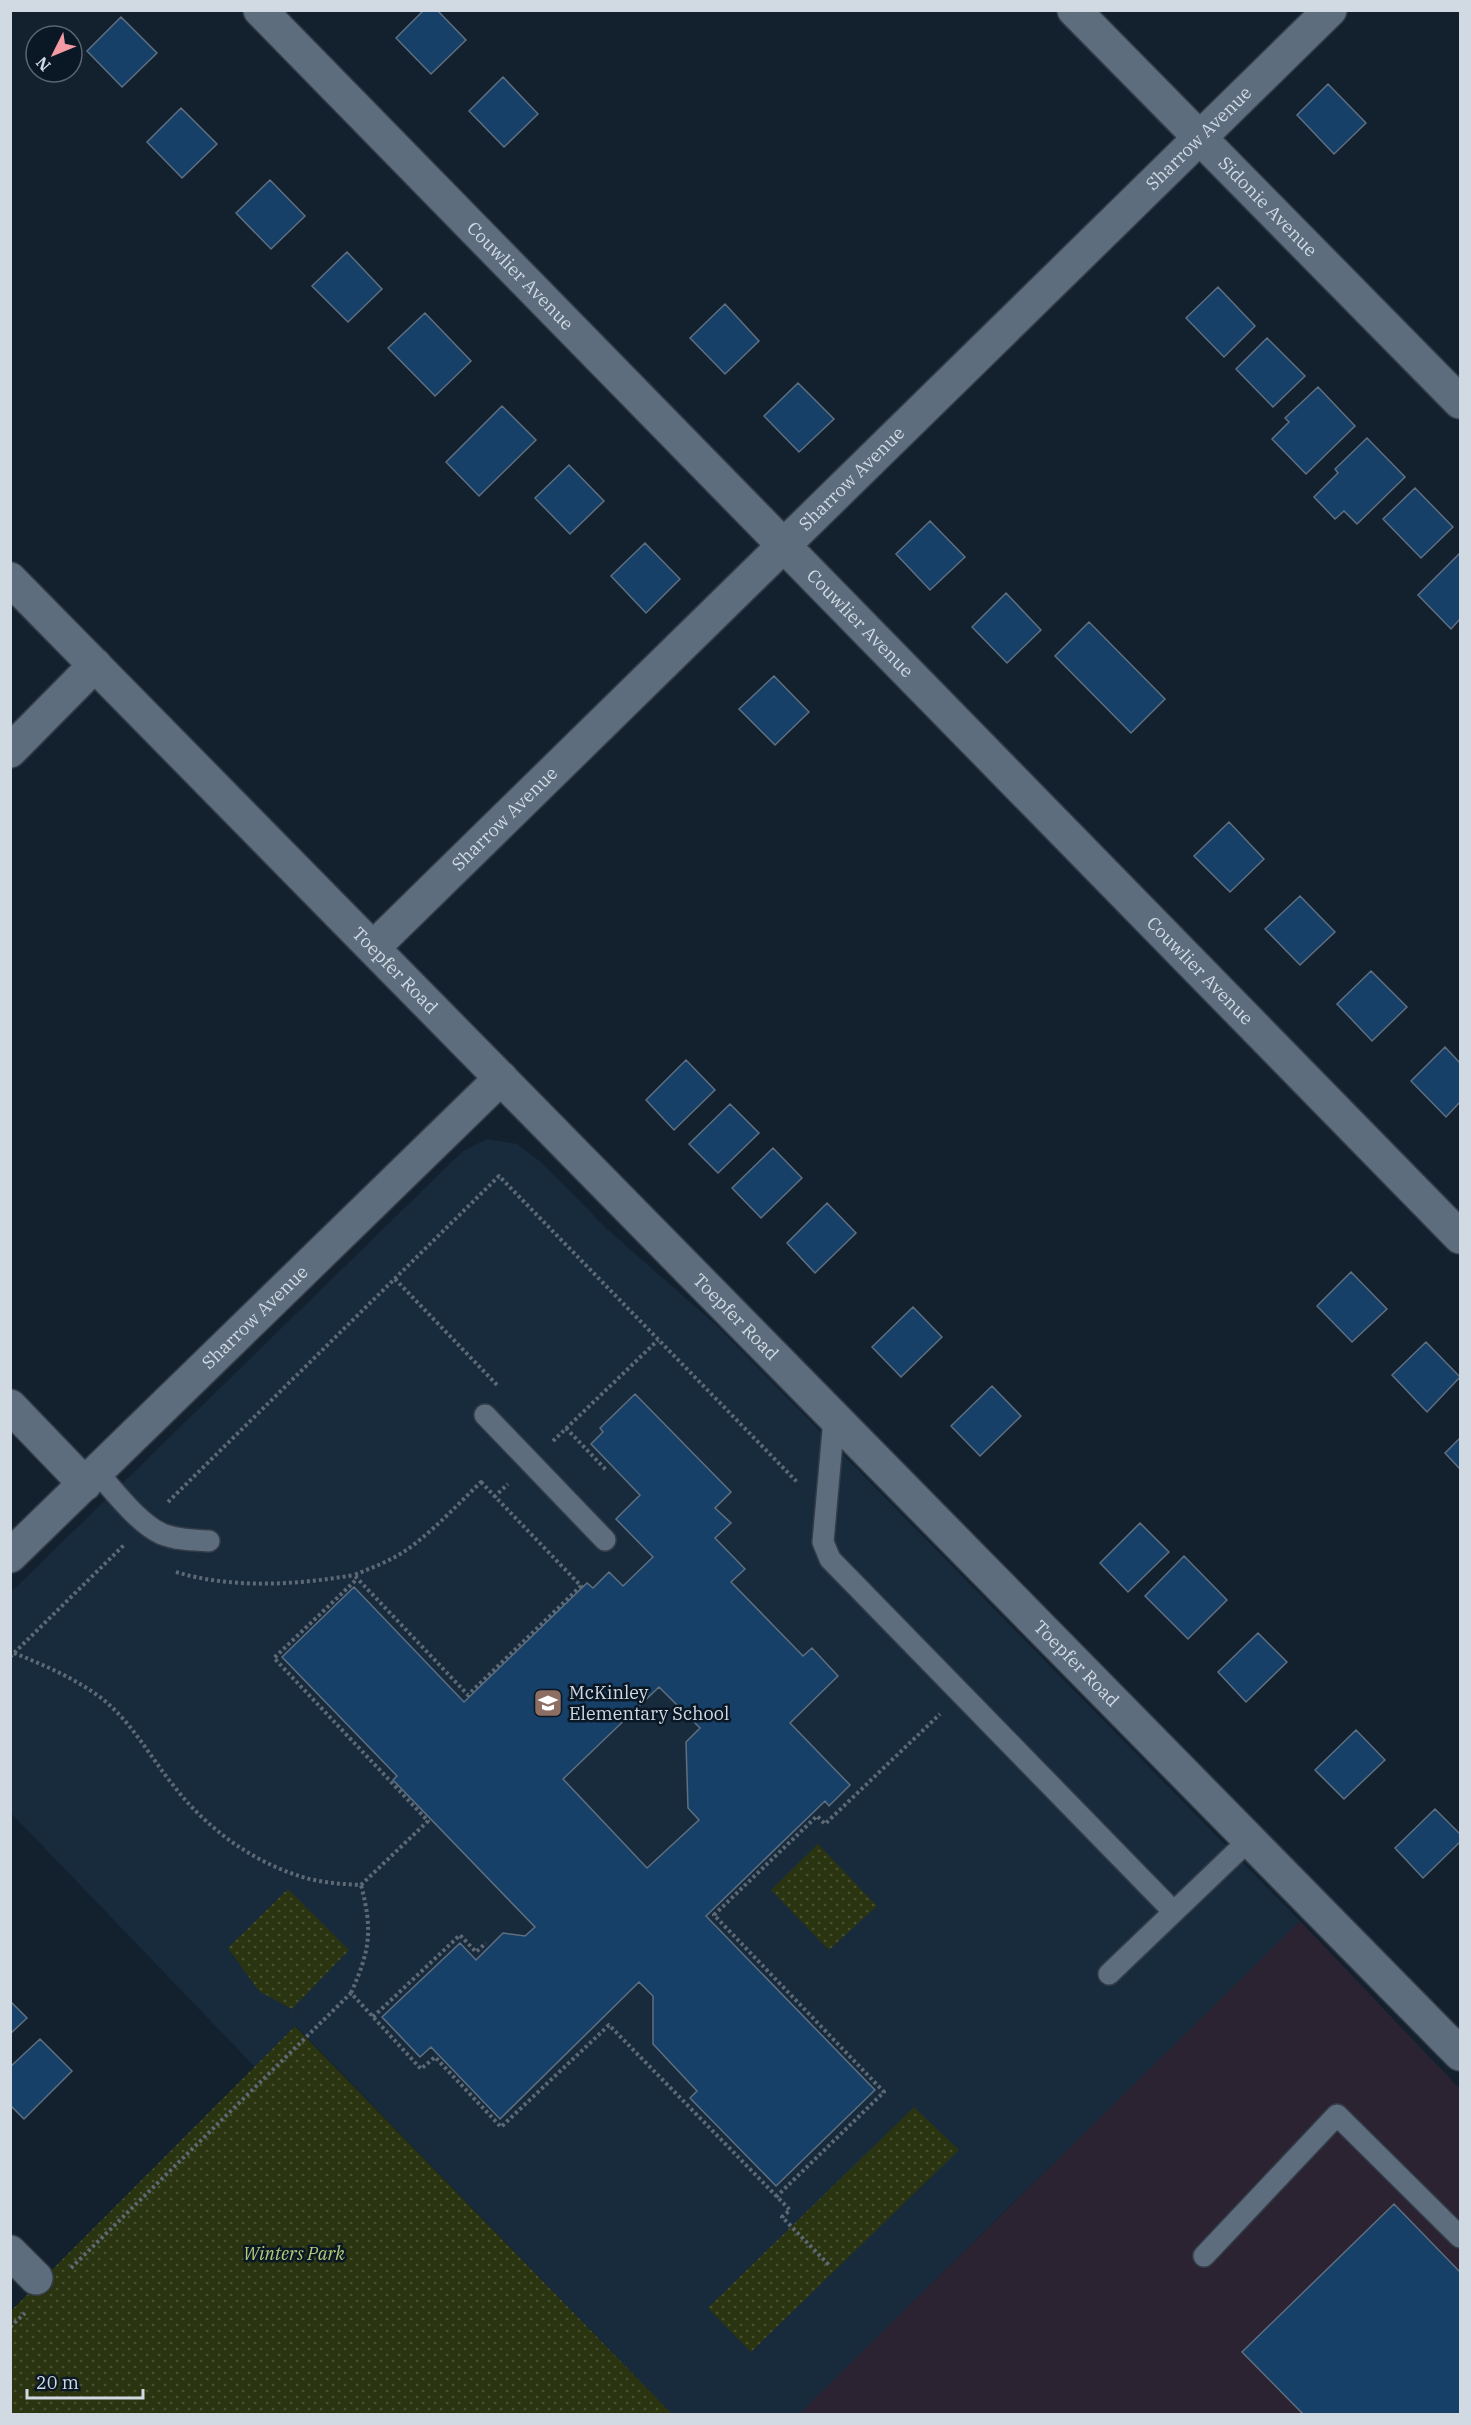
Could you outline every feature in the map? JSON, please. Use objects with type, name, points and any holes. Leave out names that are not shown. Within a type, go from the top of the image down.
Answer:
[{"type":"street","name":"Couwlier Avenue","points":[[260,10],[1461,1237]]},
{"type":"street","name":"Sidonie Avenue","points":[[1074,10],[1461,402]]},
{"type":"street","name":"Sharrow Avenue","points":[[374,947],[1330,10]]},
{"type":"street","name":"Toepfer Road","points":[[10,579],[1461,2054]]},
{"type":"street","points":[[10,751],[95,665]]},
{"type":"street","name":"Sharrow Avenue","points":[[10,1556],[501,1078]]},
{"type":"street","points":[[10,1406],[91,1478]]},
{"type":"street","points":[[10,2252],[36,2278]]},
{"type":"lane","points":[[485,1415],[605,1540]]},
{"type":"lane","points":[[834,1419],[823,1542],[830,1559],[1174,1912]]},
{"type":"lane","points":[[91,1478],[161,1534],[182,1540],[209,1541]]},
{"type":"lane","points":[[1109,1974],[1249,1840]]},
{"type":"lane","points":[[1204,2256],[1337,2115],[1461,2237]]},
{"type":"path","points":[[395,1279],[502,1390]]},
{"type":"path","points":[[494,1497],[658,1340]]},
{"type":"path","points":[[566,1428],[607,1471]]},
{"type":"path","points":[[481,1482],[494,1497],[581,1586],[468,1695],[354,1575],[410,1547],[433,1529],[481,1482]]},
{"type":"path","points":[[127,1541],[12,1655],[67,1676],[101,1698],[148,1748],[171,1783],[193,1810],[244,1850],[278,1868],[307,1878],[361,1885]]},
{"type":"path","points":[[357,1579],[274,1658],[428,1821],[361,1885]]},
{"type":"path","points":[[776,2197],[884,2092],[714,1915],[817,1816],[825,1824],[940,1714]]},
{"type":"path","points":[[70,2268],[351,1994],[365,1958],[369,1932],[368,1914],[361,1885]]},
{"type":"path","points":[[373,2018],[460,1935],[476,1952],[486,1943]]},
{"type":"path","points":[[351,1994],[422,2069],[435,2057],[501,2127],[609,2025],[790,2211],[783,2217],[830,2266]]},
{"type":"path","points":[[10,2327],[27,2310]]},
{"type":"shaded area","name":"McKinley Elementary School","points":[[487,1139],[517,1144],[542,1163],[607,1229],[716,1325],[1300,1921],[799,2414],[672,2414],[296,2026],[255,2067],[11,1813],[11,1592],[463,1151]]},
{"type":"shaded area","points":[[1300,1921],[1460,2089],[1460,2414],[799,2414]]},
{"type":"green space","points":[[818,1844],[877,1906],[829,1950],[771,1890]]},
{"type":"green space","points":[[288,1889],[349,1950],[292,2009],[259,1991],[228,1948]]},
{"type":"green space","name":"Winters Park","points":[[295,2026],[672,2414],[11,2414],[11,2311]]},
{"type":"green space","points":[[914,2107],[959,2150],[751,2352],[708,2308]]},
{"type":"building","points":[[424,10],[437,10],[466,40],[431,74],[396,38]]},
{"type":"building","points":[[121,17],[157,53],[122,87],[87,51]]},
{"type":"building","points":[[503,77],[538,114],[504,147],[469,111]]},
{"type":"building","points":[[1328,84],[1366,123],[1334,154],[1297,115]]},
{"type":"building","points":[[181,108],[217,144],[182,178],[147,142]]},
{"type":"building","points":[[270,180],[305,216],[271,249],[236,213]]},
{"type":"building","points":[[347,252],[382,289],[348,322],[312,286]]},
{"type":"building","points":[[1218,287],[1255,326],[1224,357],[1186,318]]},
{"type":"building","points":[[725,304],[759,341],[725,374],[690,338]]},
{"type":"building","points":[[425,313],[471,361],[435,396],[388,348]]},
{"type":"building","points":[[1267,338],[1305,376],[1273,407],[1236,369]]},
{"type":"building","points":[[798,383],[834,419],[799,452],[764,416]]},
{"type":"building","points":[[1318,387],[1355,426],[1306,474],[1272,439],[1289,422],[1285,418]]},
{"type":"building","points":[[502,406],[536,440],[479,496],[446,462]]},
{"type":"building","points":[[1367,438],[1405,477],[1357,524],[1344,511],[1335,519],[1314,497],[1338,473],[1335,469]]},
{"type":"building","points":[[569,465],[604,501],[570,534],[535,498]]},
{"type":"building","points":[[1415,488],[1453,527],[1421,558],[1383,519]]},
{"type":"building","points":[[930,521],[965,557],[930,590],[896,554]]},
{"type":"building","points":[[645,543],[680,579],[646,613],[611,576]]},
{"type":"building","points":[[1460,553],[1460,619],[1451,629],[1418,595]]},
{"type":"building","points":[[1006,593],[1041,630],[1007,663],[972,627]]},
{"type":"building","points":[[1089,622],[1165,699],[1131,733],[1055,656]]},
{"type":"building","points":[[774,676],[809,712],[775,745],[739,709]]},
{"type":"building","points":[[1229,822],[1264,859],[1230,892],[1194,856]]},
{"type":"building","points":[[1300,896],[1335,932],[1300,965],[1265,929]]},
{"type":"building","points":[[1371,971],[1407,1007],[1372,1041],[1337,1004]]},
{"type":"building","points":[[1445,1047],[1460,1063],[1460,1102],[1446,1117],[1411,1081]]},
{"type":"building","points":[[686,1060],[715,1090],[674,1130],[646,1100]]},
{"type":"building","points":[[730,1104],[759,1133],[718,1173],[689,1144]]},
{"type":"building","points":[[773,1148],[802,1178],[761,1218],[732,1188]]},
{"type":"building","points":[[827,1203],[856,1233],[815,1273],[787,1243]]},
{"type":"building","points":[[1351,1272],[1387,1309],[1352,1342],[1317,1306]]},
{"type":"building","points":[[913,1307],[942,1337],[901,1377],[872,1347]]},
{"type":"building","points":[[1426,1342],[1460,1377],[1427,1412],[1392,1375]]},
{"type":"building","points":[[992,1386],[1021,1416],[980,1456],[951,1426]]},
{"type":"building","points":[[635,1394],[731,1492],[715,1508],[731,1523],[715,1538],[745,1569],[731,1582],[803,1656],[812,1648],[838,1676],[790,1723],[850,1785],[829,1806],[825,1801],[706,1916],[875,2090],[776,2186],[690,2098],[697,2091],[653,2044],[653,1996],[639,1982],[500,2119],[431,2047],[420,2057],[382,2017],[460,1943],[476,1960],[503,1933],[525,1936],[535,1927],[393,1780],[397,1776],[282,1657],[354,1587],[464,1702],[587,1583],[593,1588],[609,1572],[623,1586],[653,1557],[616,1519],[640,1495],[591,1444],[603,1432],[600,1428]],"holes":[[[659,1687],[700,1728],[686,1742],[688,1808],[699,1820],[647,1868],[563,1779]]]},
{"type":"building","points":[[1460,1438],[1460,1469],[1445,1453]]},
{"type":"building","points":[[1140,1523],[1169,1552],[1128,1592],[1100,1563]]},
{"type":"building","points":[[1184,1556],[1227,1600],[1188,1639],[1145,1596]]},
{"type":"building","points":[[1258,1633],[1287,1662],[1246,1702],[1218,1672]]},
{"type":"building","points":[[1356,1730],[1385,1760],[1344,1799],[1315,1770]]},
{"type":"building","points":[[1435,1809],[1460,1834],[1460,1842],[1423,1878],[1395,1848]]},
{"type":"building","points":[[10,2001],[27,2018],[10,2034]]},
{"type":"building","points":[[40,2039],[72,2071],[24,2119],[10,2105],[10,2067]]},
{"type":"building","points":[[1394,2204],[1460,2272],[1460,2414],[1303,2414],[1242,2352]]},
{"type":"place","name":"McKinley Elementary School","points":[[548,1703]]}]
